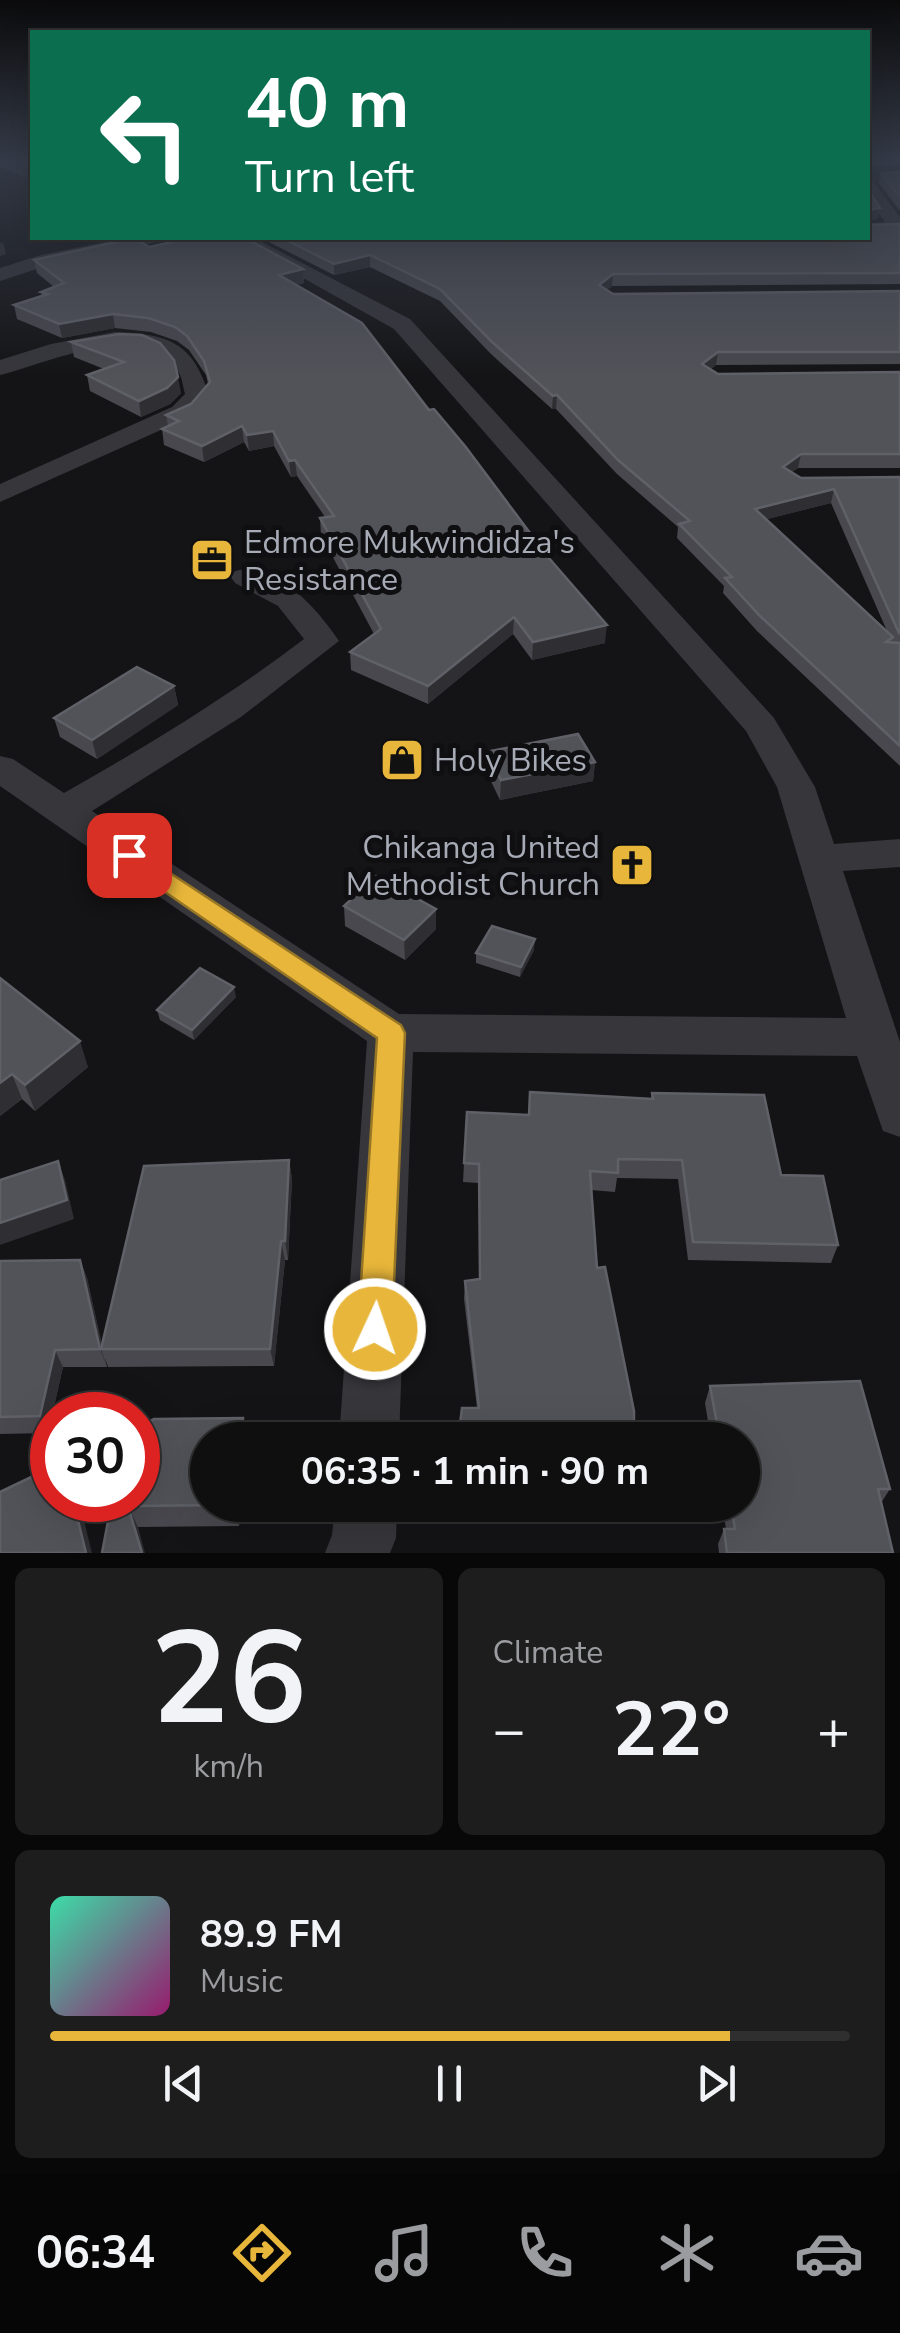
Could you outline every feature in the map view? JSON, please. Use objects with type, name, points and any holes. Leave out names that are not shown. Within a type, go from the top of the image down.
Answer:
[{"type":"street","points":[[0,275],[41,261],[141,240]]},
{"type":"street","points":[[244,240],[402,324],[762,726],[796,787],[872,1038],[900,1116]]},
{"type":"street","points":[[14,247],[41,261]]},
{"type":"street","points":[[0,368],[78,341],[116,337],[166,348],[187,362],[196,375],[197,395],[181,412],[0,494]]},
{"type":"street","points":[[63,811],[185,739],[274,680],[323,641],[290,599],[246,577]]},
{"type":"street","points":[[0,768],[391,1033],[872,1038]]},
{"type":"street","points":[[818,859],[900,853]]},
{"type":"street","points":[[370,1422],[391,1033]]},
{"type":"street","points":[[357,1553],[364,1538],[365,1522]]},
{"type":"building","points":[[870,232],[900,232],[900,273],[613,274],[599,285],[613,294],[900,291],[900,352],[718,352],[702,364],[718,374],[900,372],[900,454],[801,454],[783,467],[801,478],[900,477],[899,633],[834,489],[755,509],[893,637],[886,642],[900,643],[900,746],[760,616],[725,578],[732,577],[679,524],[690,521],[618,460],[557,395],[553,396],[491,341],[440,289],[370,255],[334,264],[286,240],[870,240]]},
{"type":"building","points":[[125,240],[137,240],[149,247],[181,240],[249,240],[303,269],[279,275],[362,323],[607,625],[533,642],[514,617],[428,686],[350,652],[381,629],[320,518],[334,516],[295,460],[289,461],[273,431],[247,435],[242,426],[202,446],[162,429],[179,421],[166,415],[191,404],[210,382],[204,361],[187,336],[175,327],[148,318],[113,314],[59,324],[14,305],[48,294],[41,292],[64,283],[34,260]]},
{"type":"building","points":[[119,334],[142,335],[160,343],[174,360],[178,377],[167,388],[139,401],[87,375],[124,362],[71,342]]},
{"type":"building","points":[[137,667],[174,686],[92,740],[54,718]]},
{"type":"building","points":[[578,734],[595,762],[501,780],[486,752]]},
{"type":"building","points":[[376,876],[436,909],[404,940],[344,906]]},
{"type":"building","points":[[492,926],[535,939],[521,967],[476,953]]},
{"type":"building","points":[[200,968],[234,987],[192,1030],[157,1010]]},
{"type":"building","points":[[0,978],[80,1041],[25,1085],[12,1074],[0,1083]]},
{"type":"building","points":[[530,1092],[653,1099],[652,1093],[764,1095],[781,1175],[823,1176],[838,1245],[693,1242],[682,1160],[618,1159],[618,1173],[590,1171],[597,1268],[605,1267],[634,1422],[460,1422],[462,1408],[479,1408],[465,1281],[480,1279],[479,1164],[464,1163],[467,1112],[529,1115]]},
{"type":"building","points":[[289,1160],[285,1241],[281,1241],[270,1349],[101,1349],[144,1166]]},
{"type":"building","points":[[58,1161],[67,1200],[0,1223],[0,1180]]},
{"type":"building","points":[[80,1260],[100,1349],[55,1350],[45,1392],[30,1392],[30,1416],[0,1417],[0,1261]]},
{"type":"building","points":[[860,1381],[890,1489],[878,1489],[893,1553],[727,1553],[724,1529],[735,1529],[734,1522],[760,1522],[760,1422],[717,1422],[710,1386]]},
{"type":"building","points":[[243,1418],[243,1422],[190,1422],[190,1505],[160,1506],[160,1419]]},
{"type":"building","points":[[30,1478],[30,1522],[78,1522],[86,1553],[0,1553],[0,1492]]},
{"type":"building","points":[[108,1522],[133,1522],[142,1553],[102,1553]]},
{"type":"place","name":"Edmore Mukwindidza's Resistance","points":[[212,560]]},
{"type":"place","name":"Holy Bikes","points":[[402,760]]},
{"type":"place","name":"Chikanga United Methodist Church","points":[[632,865]]},
{"type":"route","points":[[129,855],[391,1033],[375,1329]]}]
